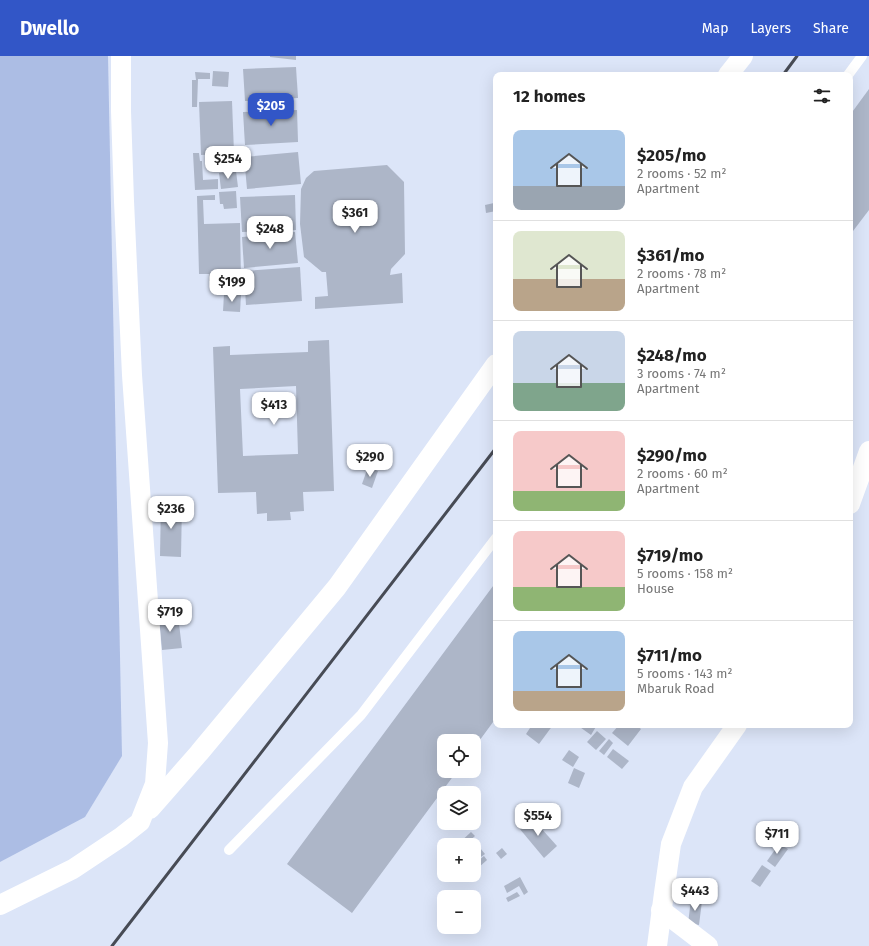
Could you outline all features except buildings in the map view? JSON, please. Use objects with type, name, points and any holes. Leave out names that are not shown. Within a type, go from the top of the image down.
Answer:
[{"type":"street","points":[[121,56],[124,201],[132,375],[158,743],[155,784],[140,822]]},
{"type":"street","points":[[730,72],[743,56]]},
{"type":"street","points":[[0,905],[73,869],[121,837],[140,822],[337,587],[493,368]]},
{"type":"street","points":[[853,496],[869,451]]},
{"type":"street","points":[[657,946],[671,844],[693,787],[735,728]]},
{"type":"street","points":[[661,910],[708,946]]},
{"type":"lane","points":[[850,72],[862,56]]},
{"type":"lane","points":[[229,850],[361,715],[493,542]]},
{"type":"shaded area","points":[[0,56],[108,56],[122,756],[85,817],[0,862]]},
{"type":"railway","points":[[785,72],[797,56]]},
{"type":"railway","points":[[112,946],[493,452]]}]
